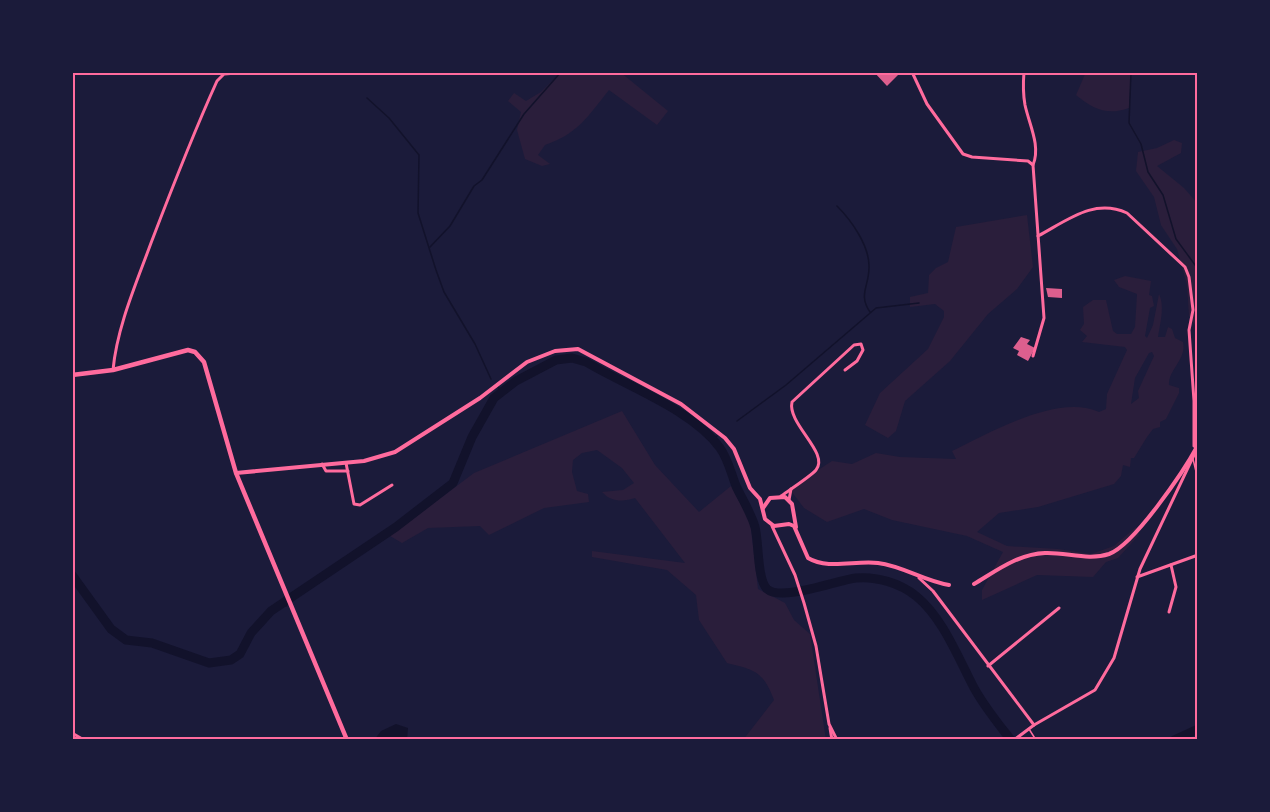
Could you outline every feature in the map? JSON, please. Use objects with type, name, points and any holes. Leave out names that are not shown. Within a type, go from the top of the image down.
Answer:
[{"type":"main road","points":[[72,375],[113,370],[182,351],[195,352],[204,362],[236,473],[347,740]]},
{"type":"street","points":[[113,370],[115,350],[138,276],[191,137],[217,81],[224,74],[250,72]]},
{"type":"street","points":[[912,72],[927,104],[963,154],[972,157],[1028,161],[1033,165]]},
{"type":"street","points":[[1024,72],[1023,91],[1034,137],[1033,165],[1044,318],[1033,356]]},
{"type":"street","points":[[1014,740],[1027,729],[1095,690],[1102,683],[1114,658],[1137,577],[1195,451],[1189,330],[1193,310],[1185,267],[1127,213],[1116,208],[1102,206],[1088,209],[1038,236]]},
{"type":"street","points":[[236,473],[364,461],[395,452],[480,398],[526,362],[555,351],[578,349],[634,377],[703,420],[734,449],[750,488],[767,500],[781,496],[814,472],[818,465],[816,450],[792,417],[792,402],[854,345],[861,344],[863,350],[857,361],[845,369]]},
{"type":"street","points":[[974,584],[1017,559],[1033,554],[1100,556],[1113,552],[1140,529],[1195,451]]},
{"type":"street","points":[[346,463],[354,504],[360,505],[392,485]]},
{"type":"street","points":[[322,464],[327,471],[348,471]]},
{"type":"street","points":[[791,489],[789,500],[799,534],[806,554],[812,560],[885,564],[919,578],[949,585]]},
{"type":"street","points":[[757,495],[765,519],[771,524],[795,575],[804,603],[816,646],[832,740]]},
{"type":"street","points":[[781,496],[789,500]]},
{"type":"street","points":[[763,508],[767,500]]},
{"type":"street","points":[[778,538],[780,529],[793,513]]},
{"type":"street","points":[[771,524],[794,526],[799,534]]},
{"type":"street","points":[[1137,577],[1198,555]]},
{"type":"street","points":[[1169,612],[1176,587],[1171,565]]},
{"type":"street","points":[[919,578],[933,591],[1034,725]]},
{"type":"street","points":[[988,666],[1059,608]]},
{"type":"street","points":[[829,724],[837,740]]},
{"type":"street","points":[[72,733],[84,740]]},
{"type":"lane","points":[[1195,451],[1198,480]]},
{"type":"lane","points":[[1027,729],[1036,740]]},
{"type":"shaded area","points":[[561,72],[620,72],[668,111],[657,125],[609,90],[574,130],[545,145],[538,155],[550,164],[542,166],[525,159],[517,130],[521,112],[508,101],[514,93],[526,101],[541,92]]},
{"type":"shaded area","points":[[1086,72],[1131,72],[1129,108],[1114,111],[1101,110],[1076,95]]},
{"type":"shaded area","points":[[1174,140],[1182,143],[1181,153],[1157,166],[1184,188],[1198,204],[1198,330],[1189,316],[1187,285],[1177,249],[1161,225],[1154,197],[1136,171],[1138,152],[1157,148]]},
{"type":"shaded area","points":[[1027,215],[1033,267],[1017,289],[988,314],[950,361],[905,401],[896,431],[888,438],[865,425],[880,393],[928,349],[944,317],[944,311],[935,304],[910,307],[910,297],[928,293],[929,275],[936,268],[948,262],[956,227]]},
{"type":"shaded area","points":[[1125,276],[1151,281],[1149,295],[1152,296],[1154,306],[1150,308],[1145,336],[1147,338],[1153,325],[1159,294],[1162,309],[1158,337],[1165,337],[1168,327],[1172,329],[1175,338],[1183,342],[1182,354],[1169,380],[1169,385],[1179,388],[1179,393],[1166,419],[1160,422],[1160,427],[1153,429],[1134,458],[1131,458],[1130,467],[1123,465],[1121,476],[1114,484],[1038,507],[999,513],[977,532],[1007,546],[1058,549],[1091,554],[1114,546],[1136,527],[1139,535],[1118,558],[1106,562],[1093,577],[1037,575],[982,600],[982,590],[1003,552],[967,536],[892,520],[864,509],[827,522],[804,508],[791,491],[795,485],[832,461],[852,464],[876,453],[900,457],[956,459],[952,451],[1004,426],[1044,411],[1082,407],[1099,412],[1106,409],[1107,394],[1127,350],[1125,347],[1082,342],[1087,336],[1080,330],[1084,324],[1083,307],[1093,300],[1106,300],[1113,331],[1117,334],[1131,334],[1135,327],[1137,294],[1119,287],[1114,280]],"holes":[[[1152,352],[1154,356],[1138,391],[1139,398],[1131,404],[1135,378],[1149,353]]]},
{"type":"shaded area","points":[[622,411],[655,465],[699,512],[731,486],[750,521],[758,589],[785,603],[794,620],[810,634],[826,740],[743,740],[774,700],[766,683],[757,673],[727,663],[699,620],[696,595],[667,570],[592,557],[592,551],[685,563],[635,498],[617,500],[609,498],[602,492],[623,490],[634,483],[622,468],[597,450],[582,453],[573,460],[572,472],[577,491],[588,494],[589,502],[544,508],[489,535],[480,526],[428,528],[402,543],[390,536],[474,473]]},
{"type":"shaded area","points":[[396,724],[408,728],[407,740],[374,740],[381,731]]},
{"type":"building","points":[[874,72],[901,72],[887,86]]},
{"type":"building","points":[[1046,288],[1062,289],[1062,298],[1048,297]]},
{"type":"building","points":[[1021,337],[1030,340],[1027,344],[1035,348],[1028,361],[1017,355],[1019,351],[1013,348]]},
{"type":"waterway","points":[[430,247],[450,226],[474,186],[482,180],[524,114],[561,72]]},
{"type":"waterway","points":[[1131,72],[1129,123],[1141,144],[1148,172],[1163,195],[1176,239],[1198,269]]},
{"type":"waterway","points":[[367,98],[389,118],[419,155],[418,213],[436,270],[444,292],[475,344],[491,379]]},
{"type":"waterway","points":[[837,206],[854,226],[866,251],[869,274],[864,295],[870,312]]},
{"type":"waterway","points":[[737,421],[786,385],[876,308],[919,303]]},
{"type":"waterway","points":[[72,575],[111,629],[126,640],[152,643],[209,663],[231,660],[240,654],[251,633],[271,611],[396,527],[453,483],[472,437],[494,398],[516,381],[556,360],[572,358],[586,362],[676,410],[708,434],[720,448],[753,522],[761,577],[767,589],[774,592],[797,592],[864,578],[880,579],[895,584],[916,596],[941,625],[980,699],[1011,740]]},
{"type":"waterway","points":[[498,387],[502,392]]},
{"type":"waterway","points":[[712,440],[717,436]]},
{"type":"waterway","points":[[284,602],[286,606]]},
{"type":"waterway","points":[[1174,740],[1198,729]]}]
